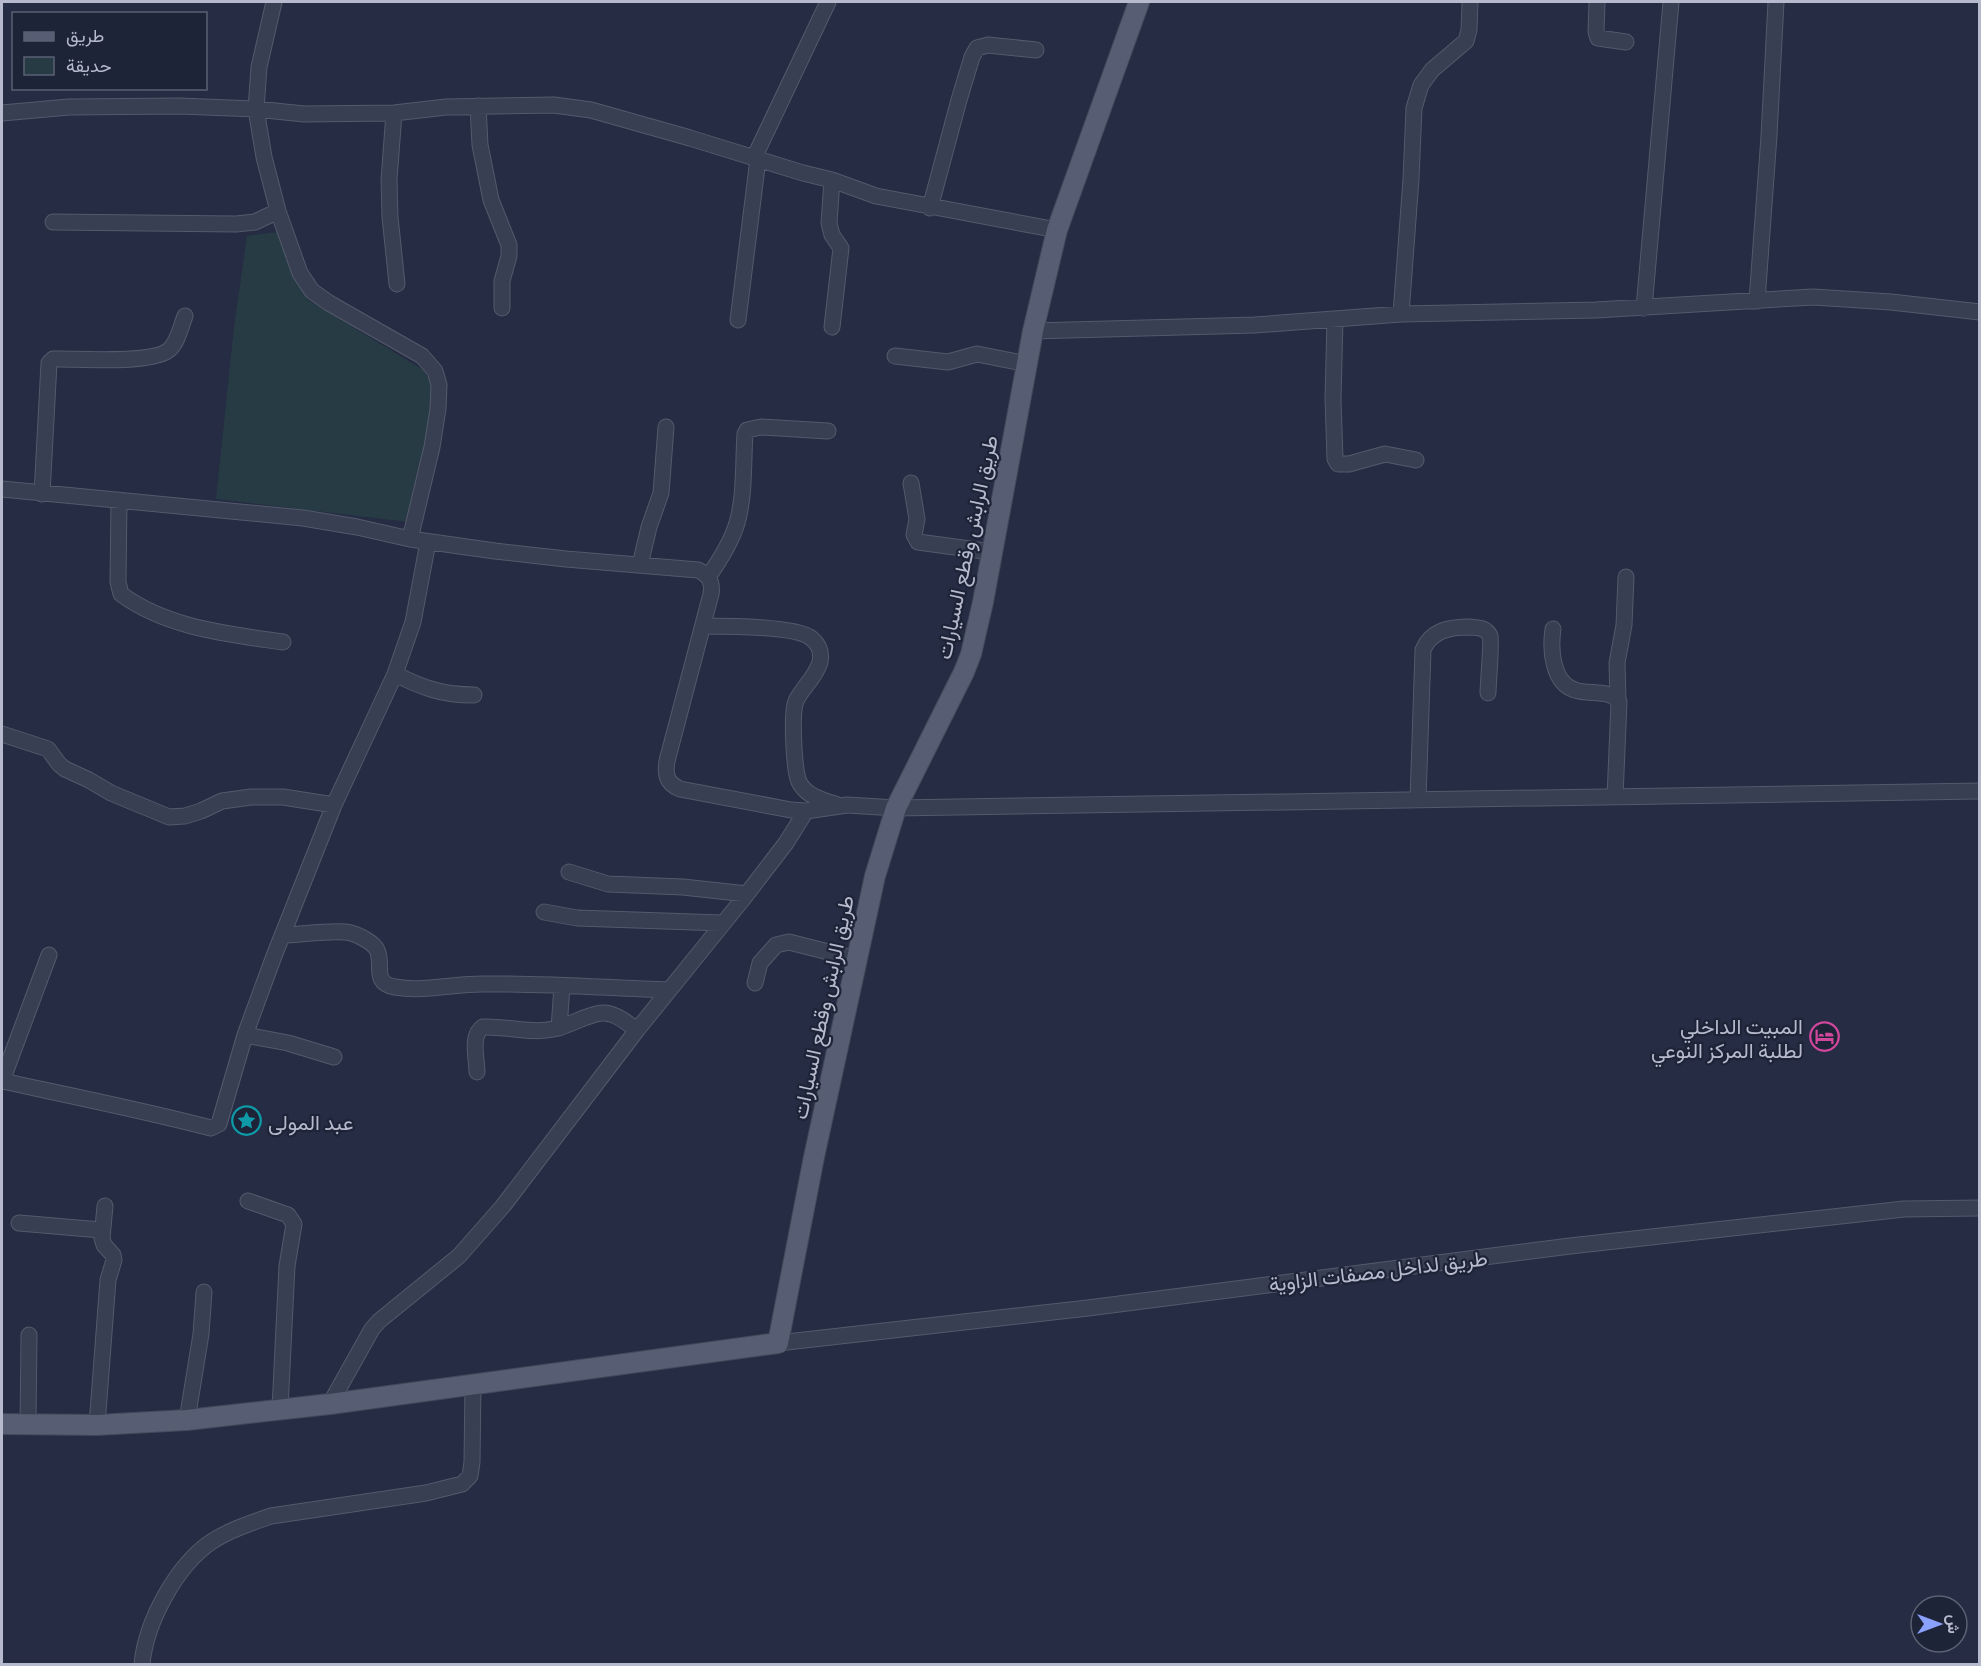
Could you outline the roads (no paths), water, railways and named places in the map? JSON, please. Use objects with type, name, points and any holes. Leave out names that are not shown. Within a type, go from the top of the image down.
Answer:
[{"type":"main road","name":"طريق الرابش وقطع السيارات","points":[[778,1343],[812,1167],[875,876],[896,808],[964,672],[981,613],[1033,331],[1058,230],[1139,2]]},
{"type":"main road","points":[[2,1424],[97,1425],[188,1420],[330,1404],[778,1343]]},
{"type":"street","points":[[274,2],[259,67],[256,109],[264,157],[278,211],[300,273],[312,291],[329,303],[422,356],[435,371],[439,385],[438,409],[423,488],[410,539]]},
{"type":"street","points":[[738,320],[756,159],[828,2]]},
{"type":"street","points":[[1401,314],[1414,108],[1421,85],[1432,70],[1466,41],[1469,30],[1470,2]]},
{"type":"street","points":[[1597,2],[1596,32],[1598,38],[1626,42]]},
{"type":"street","points":[[1644,308],[1671,2]]},
{"type":"street","points":[[1756,301],[1769,136],[1776,2]]},
{"type":"street","points":[[930,208],[974,52],[977,48],[988,45],[1036,50]]},
{"type":"street","points":[[2,113],[69,107],[180,106],[256,109],[304,114],[394,113],[478,106],[554,105],[591,110],[832,180],[876,196],[930,208],[1058,230]]},
{"type":"street","points":[[478,106],[480,145],[491,200],[509,245],[509,256],[502,281],[502,308]]},
{"type":"street","points":[[394,113],[389,180],[390,217],[397,284]]},
{"type":"street","points":[[832,180],[828,223],[841,249],[832,327]]},
{"type":"street","points":[[53,222],[236,225],[255,222],[278,211]]},
{"type":"street","points":[[1033,331],[1255,325],[1401,314],[1529,313],[1813,297],[1891,302],[1980,312]]},
{"type":"street","points":[[42,494],[49,363],[53,359],[61,358],[133,359],[162,356],[174,345],[185,315]]},
{"type":"street","points":[[1335,319],[1335,459],[1338,464],[1349,464],[1384,454],[1416,460]]},
{"type":"street","points":[[895,356],[948,362],[977,354],[1027,363]]},
{"type":"street","points":[[640,566],[649,526],[661,493],[666,427]]},
{"type":"street","points":[[708,577],[727,547],[737,522],[747,430],[761,427],[828,431]]},
{"type":"street","points":[[911,483],[917,514],[914,535],[918,542],[992,552]]},
{"type":"street","points":[[2,489],[303,518],[428,542],[566,560],[698,570],[708,577],[712,588],[667,761],[666,774],[671,783],[680,789],[791,810],[806,811],[841,806],[896,808],[1980,791]]},
{"type":"street","points":[[118,500],[118,582],[121,594],[132,602],[180,624],[230,635],[283,642]]},
{"type":"street","points":[[49,955],[2,1081],[137,1109],[211,1128],[219,1124],[245,1035],[282,935],[334,805],[395,674],[413,622],[428,542]]},
{"type":"street","points":[[1615,797],[1620,705],[1617,663],[1624,624],[1626,577]]},
{"type":"street","points":[[703,626],[728,626],[798,633],[810,637],[818,646],[821,653],[820,664],[795,703],[793,715],[797,778],[805,790],[813,796],[841,806]]},
{"type":"street","points":[[1418,800],[1423,651],[1429,640],[1442,630],[1453,627],[1481,628],[1486,631],[1491,642],[1488,693]]},
{"type":"street","points":[[1553,629],[1551,647],[1554,663],[1566,685],[1576,691],[1612,695],[1618,699]]},
{"type":"street","points":[[395,674],[431,691],[451,695],[474,695]]},
{"type":"street","points":[[2,734],[48,749],[65,769],[111,793],[169,817],[193,814],[222,801],[251,797],[283,797],[334,805]]},
{"type":"street","points":[[330,1404],[372,1329],[459,1256],[503,1206],[637,1030],[747,894],[786,843],[806,811]]},
{"type":"street","points":[[569,872],[608,884],[683,887],[747,894]]},
{"type":"street","points":[[544,912],[577,918],[722,923]]},
{"type":"street","points":[[282,935],[344,932],[356,935],[372,944],[376,949],[379,955],[380,975],[384,983],[392,987],[428,988],[483,983],[669,990]]},
{"type":"street","points":[[755,983],[760,963],[776,945],[789,942],[856,959]]},
{"type":"street","points":[[559,1028],[562,986]]},
{"type":"street","points":[[477,1072],[476,1036],[480,1029],[486,1027],[535,1031],[559,1028],[603,1013],[617,1016],[637,1030]]},
{"type":"street","points":[[245,1035],[288,1043],[334,1058]]},
{"type":"street","points":[[248,1201],[288,1215],[294,1224],[287,1266],[280,1408]]},
{"type":"street","points":[[97,1425],[108,1280],[114,1260],[103,1241],[101,1230],[105,1206]]},
{"type":"street","name":"طريق لداخل مصفات الزاوية","points":[[778,1343],[1088,1308],[1570,1246],[1893,1210],[1980,1208]]},
{"type":"street","points":[[19,1223],[101,1230]]},
{"type":"street","points":[[188,1420],[201,1334],[204,1292]]},
{"type":"street","points":[[28,1425],[29,1335]]},
{"type":"street","points":[[142,1665],[152,1623],[164,1597],[192,1559],[211,1542],[241,1527],[271,1516],[426,1493],[462,1484],[470,1476],[472,1462],[473,1384]]},
{"type":"place","name":"المبيت الداخلي لطلبة المركز النوعي","points":[[1824,1037]]},
{"type":"place","name":"عبد المولى","points":[[247,1121]]}]
